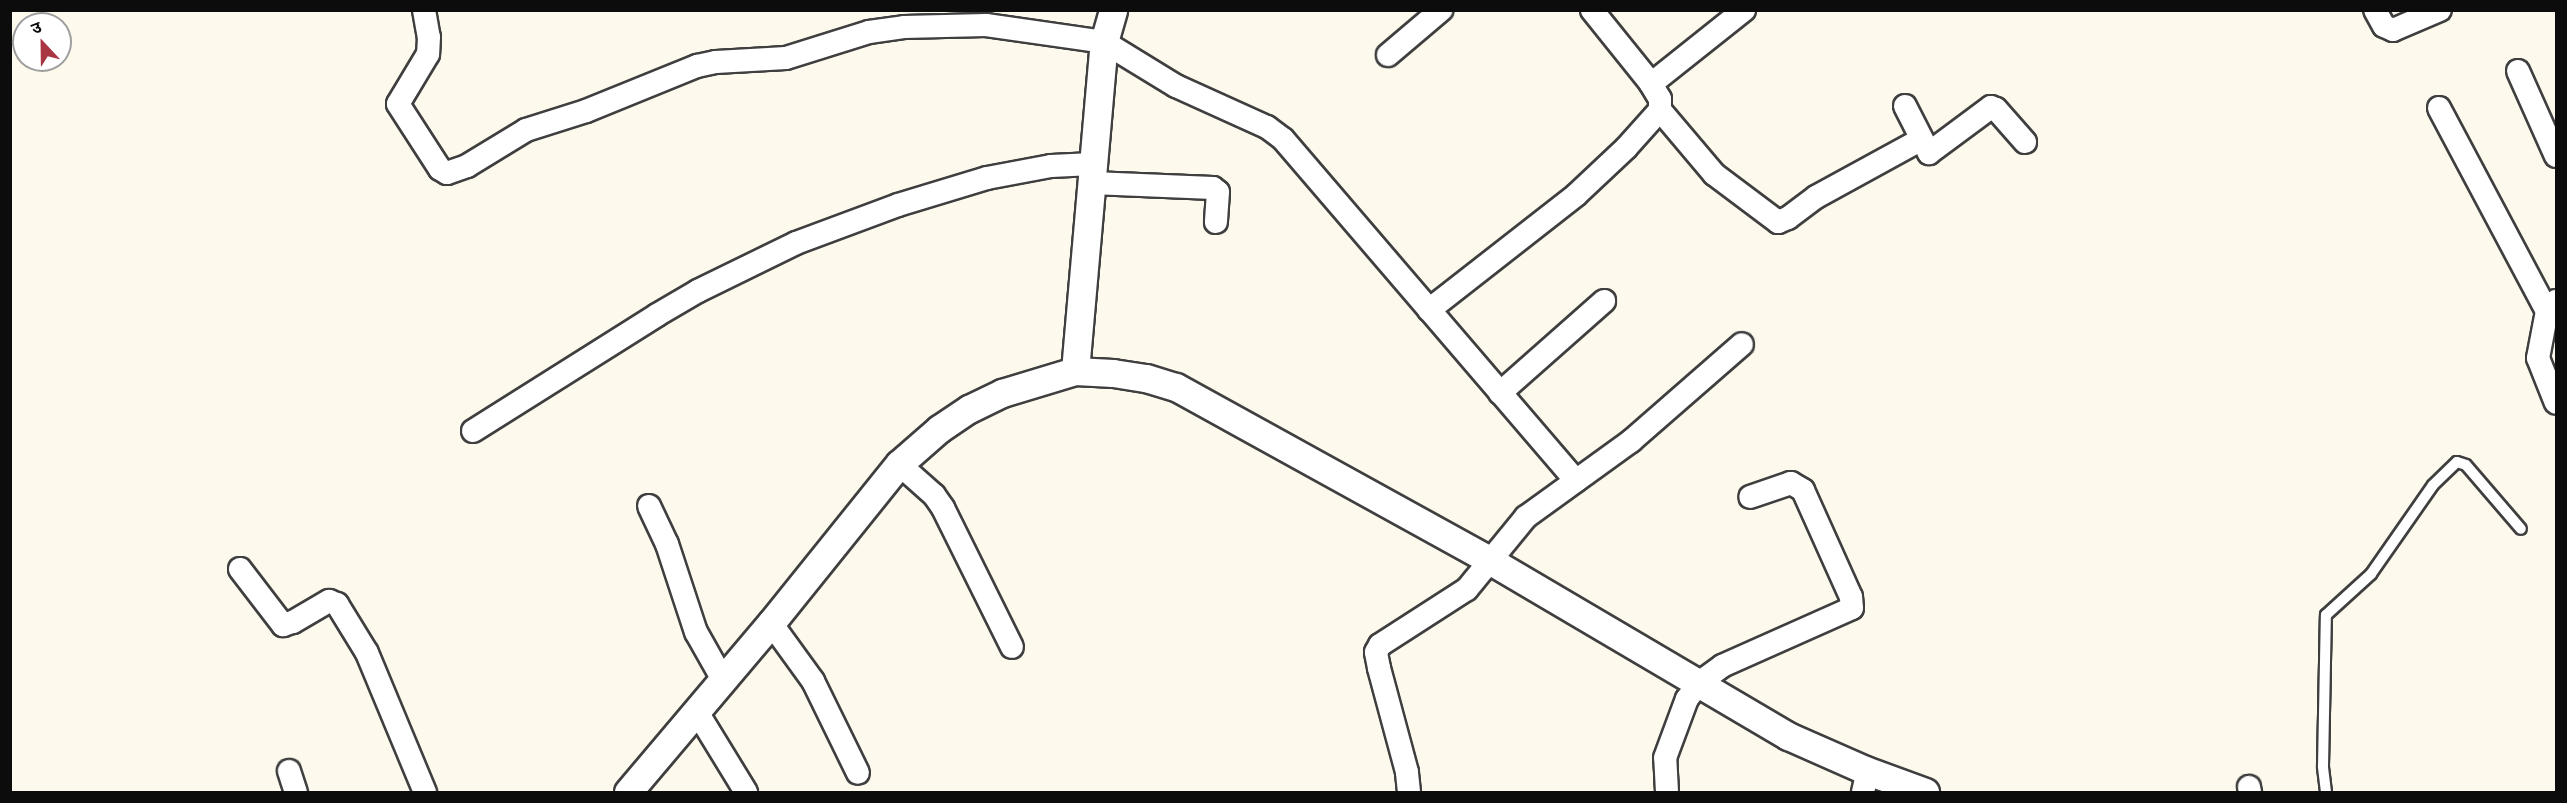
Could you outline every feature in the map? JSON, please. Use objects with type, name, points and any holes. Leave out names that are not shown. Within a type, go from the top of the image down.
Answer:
[{"type":"street","points":[[424,10],[429,37],[428,54],[398,104],[441,169],[447,173],[467,166],[526,130],[586,111],[697,66],[716,62],[786,58],[868,32],[904,27],[986,25],[1104,42],[1176,86],[1277,133],[1576,481]]},
{"type":"street","points":[[1075,371],[1104,42],[1113,10]]},
{"type":"street","points":[[1388,55],[1441,10]]},
{"type":"street","points":[[1592,10],[1651,84],[1660,99],[1660,110],[1714,174],[1778,222],[1788,218],[1816,197],[1920,140]]},
{"type":"street","points":[[1651,84],[1744,10]]},
{"type":"street","points":[[2375,10],[2384,26],[2393,30],[2440,10]]},
{"type":"street","points":[[2518,71],[2556,156]]},
{"type":"street","points":[[1905,106],[1927,152],[1932,152],[1991,107],[1996,109],[2025,142]]},
{"type":"street","points":[[2439,108],[2552,306],[2538,358],[2556,403]]},
{"type":"street","points":[[1429,309],[1595,179],[1660,110]]},
{"type":"street","points":[[473,431],[698,291],[796,243],[898,205],[987,178],[1051,166],[1093,174],[1213,188],[1218,192],[1216,222]]},
{"type":"street","points":[[1500,393],[1604,301]]},
{"type":"street","points":[[1409,792],[1407,772],[1376,652],[1380,645],[1467,589],[1526,517],[1631,441],[1742,344]]},
{"type":"street","points":[[628,792],[705,722],[723,680],[779,633],[910,474],[939,429],[969,409],[1002,393],[1075,371],[1146,378],[1176,387],[1693,691],[1788,736],[1865,784],[1925,792]]},
{"type":"street","points":[[910,474],[943,508],[1012,646]]},
{"type":"street","points":[[1667,792],[1665,758],[1693,691],[1734,660],[1846,612],[1853,602],[1803,490],[1791,483],[1750,497]]},
{"type":"street","points":[[649,506],[667,544],[696,632],[723,680]]},
{"type":"street","points":[[240,569],[283,625],[293,622],[328,601],[337,604],[367,653],[425,792]]},
{"type":"street","points":[[779,633],[825,702],[858,773]]},
{"type":"street","points":[[705,722],[746,792]]},
{"type":"lane","points":[[2326,792],[2323,765],[2324,622],[2326,615],[2371,574],[2433,485],[2457,462],[2466,465],[2521,529]]}]
